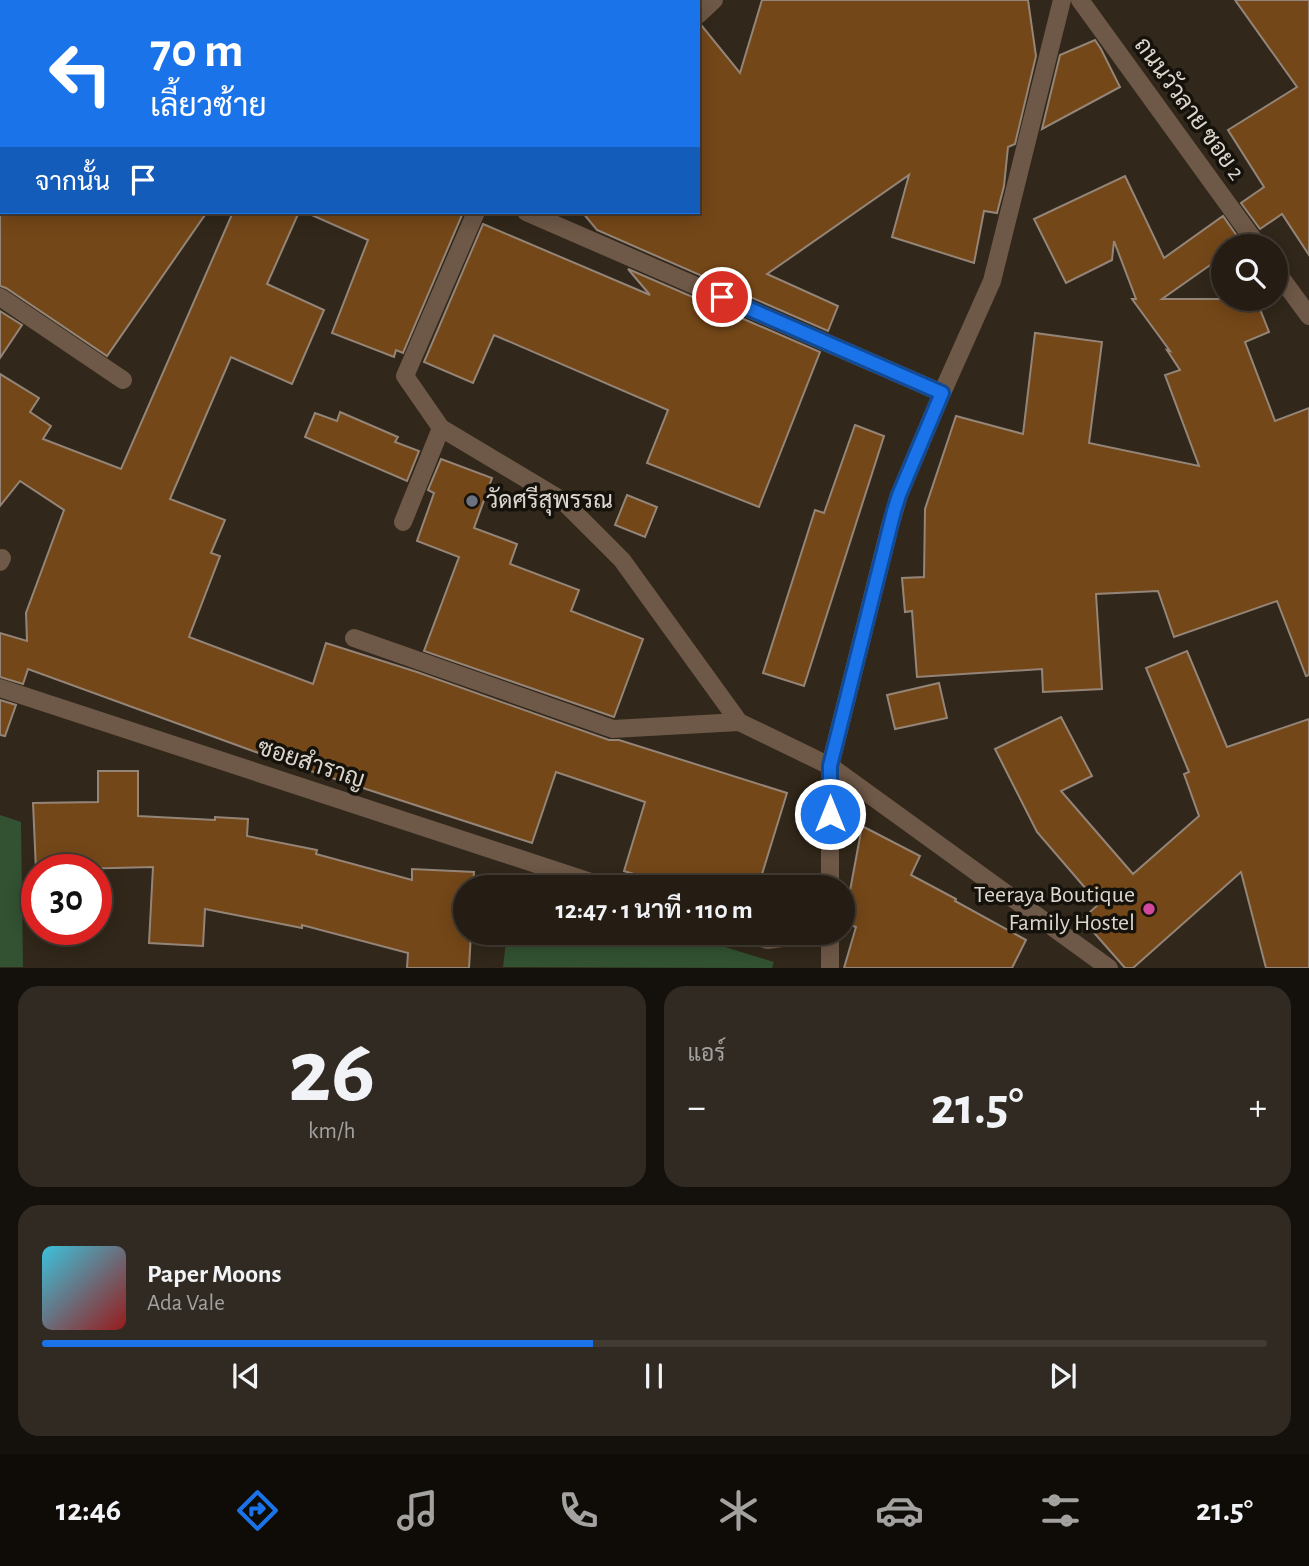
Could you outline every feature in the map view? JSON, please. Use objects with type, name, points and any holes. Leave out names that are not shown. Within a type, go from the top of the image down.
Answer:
[{"type":"street","points":[[700,13],[714,0]]},
{"type":"street","points":[[830,875],[830,766],[899,495],[992,281],[1062,0]]},
{"type":"street","name":"ถนนวัวลาย ซอย 2","points":[[1080,0],[1250,234]]},
{"type":"street","points":[[475,214],[405,376],[441,428],[563,501],[622,560],[739,722],[830,766],[1109,968]]},
{"type":"street","points":[[531,214],[942,393]]},
{"type":"street","points":[[1288,288],[1309,317]]},
{"type":"street","points":[[0,297],[123,380]]},
{"type":"street","points":[[403,522],[441,428]]},
{"type":"street","points":[[354,638],[612,729],[739,722]]},
{"type":"street","name":"ซอยสำราญ","points":[[0,688],[569,875]]},
{"type":"street","points":[[830,945],[830,968]]},
{"type":"green space","points":[[0,815],[21,822],[23,967],[0,967]]},
{"type":"green space","points":[[506,945],[718,945],[774,962],[772,968],[503,967]]},
{"type":"building","points":[[762,0],[1028,0],[1036,56],[1015,144],[1008,147],[1004,186],[997,213],[984,211],[974,263],[892,237],[909,175],[767,274],[838,306],[828,331],[597,230],[584,214],[700,214],[700,26],[740,73]]},
{"type":"building","points":[[1235,0],[1309,0],[1309,255],[1282,214],[1260,229],[1241,203],[1264,187],[1228,130],[1297,87]]},
{"type":"building","points":[[1095,40],[1120,87],[1042,129],[1060,55]]},
{"type":"building","points":[[1125,176],[1164,258],[1223,216],[1236,234],[1211,234],[1211,264],[1162,299],[1211,299],[1211,311],[1261,311],[1269,332],[1245,342],[1275,421],[1309,408],[1309,675],[1306,676],[1277,601],[1174,637],[1158,591],[1096,594],[1102,689],[1043,692],[1042,669],[917,677],[912,611],[905,612],[902,578],[924,577],[925,509],[956,416],[1023,434],[1035,333],[1102,342],[1089,443],[1199,466],[1165,375],[1180,370],[1167,350],[1170,351],[1132,299],[1136,299],[1114,241],[1112,260],[1066,283],[1034,219]]},
{"type":"building","points":[[0,214],[206,214],[107,356],[0,286]]},
{"type":"building","points":[[232,214],[298,214],[267,284],[324,310],[292,384],[231,357],[170,499],[225,520],[211,553],[220,556],[189,637],[313,684],[326,643],[609,740],[619,740],[787,793],[762,875],[637,875],[624,871],[645,802],[556,772],[532,843],[286,763],[28,669],[23,684],[0,677],[0,633],[27,641],[26,613],[64,510],[20,481],[0,506],[0,374],[39,398],[30,412],[51,426],[43,439],[121,469]]},
{"type":"building","points":[[310,214],[462,215],[403,353],[396,350],[394,357],[332,333],[368,240]]},
{"type":"building","points":[[483,224],[650,295],[628,269],[820,352],[759,507],[647,463],[668,410],[494,335],[473,383],[424,362]]},
{"type":"building","points":[[0,311],[22,325],[0,358]]},
{"type":"building","points":[[340,412],[398,437],[395,442],[419,451],[407,481],[305,437],[315,413],[337,421]]},
{"type":"building","points":[[855,425],[884,436],[804,686],[763,673],[815,510],[824,513]]},
{"type":"building","points":[[441,459],[492,478],[474,528],[517,544],[510,564],[579,590],[571,611],[643,639],[614,717],[424,651],[459,557],[417,541],[434,493],[428,490]]},
{"type":"building","points":[[627,495],[657,507],[645,537],[615,525]]},
{"type":"building","points":[[1187,651],[1227,747],[1309,719],[1309,968],[1266,968],[1241,872],[1133,968],[1125,968],[1082,919],[1099,904],[1037,832],[995,749],[1061,717],[1092,776],[1061,791],[1133,874],[1199,816],[1184,774],[1189,772],[1146,668]]},
{"type":"building","points":[[939,683],[947,718],[895,729],[887,695]]},
{"type":"building","points":[[0,700],[16,705],[5,736],[0,735]]},
{"type":"building","points":[[98,771],[138,771],[138,816],[248,819],[247,836],[317,850],[316,854],[412,880],[412,869],[474,872],[474,875],[453,875],[453,945],[470,945],[469,968],[407,968],[408,953],[302,925],[302,928],[205,909],[203,946],[149,943],[153,867],[112,868],[112,854],[35,854],[33,803],[98,802]]},
{"type":"building","points":[[862,826],[920,856],[911,875],[1026,940],[1012,968],[844,968],[851,945],[855,945],[853,875]]},
{"type":"place","name":"วัดศรีสุพรรณ","points":[[472,501]]},
{"type":"place","name":"Teeraya Boutique Family Hostel","points":[[1149,909]]},
{"type":"route","points":[[722,297],[942,393],[894,511],[830,766],[830,814]]}]
